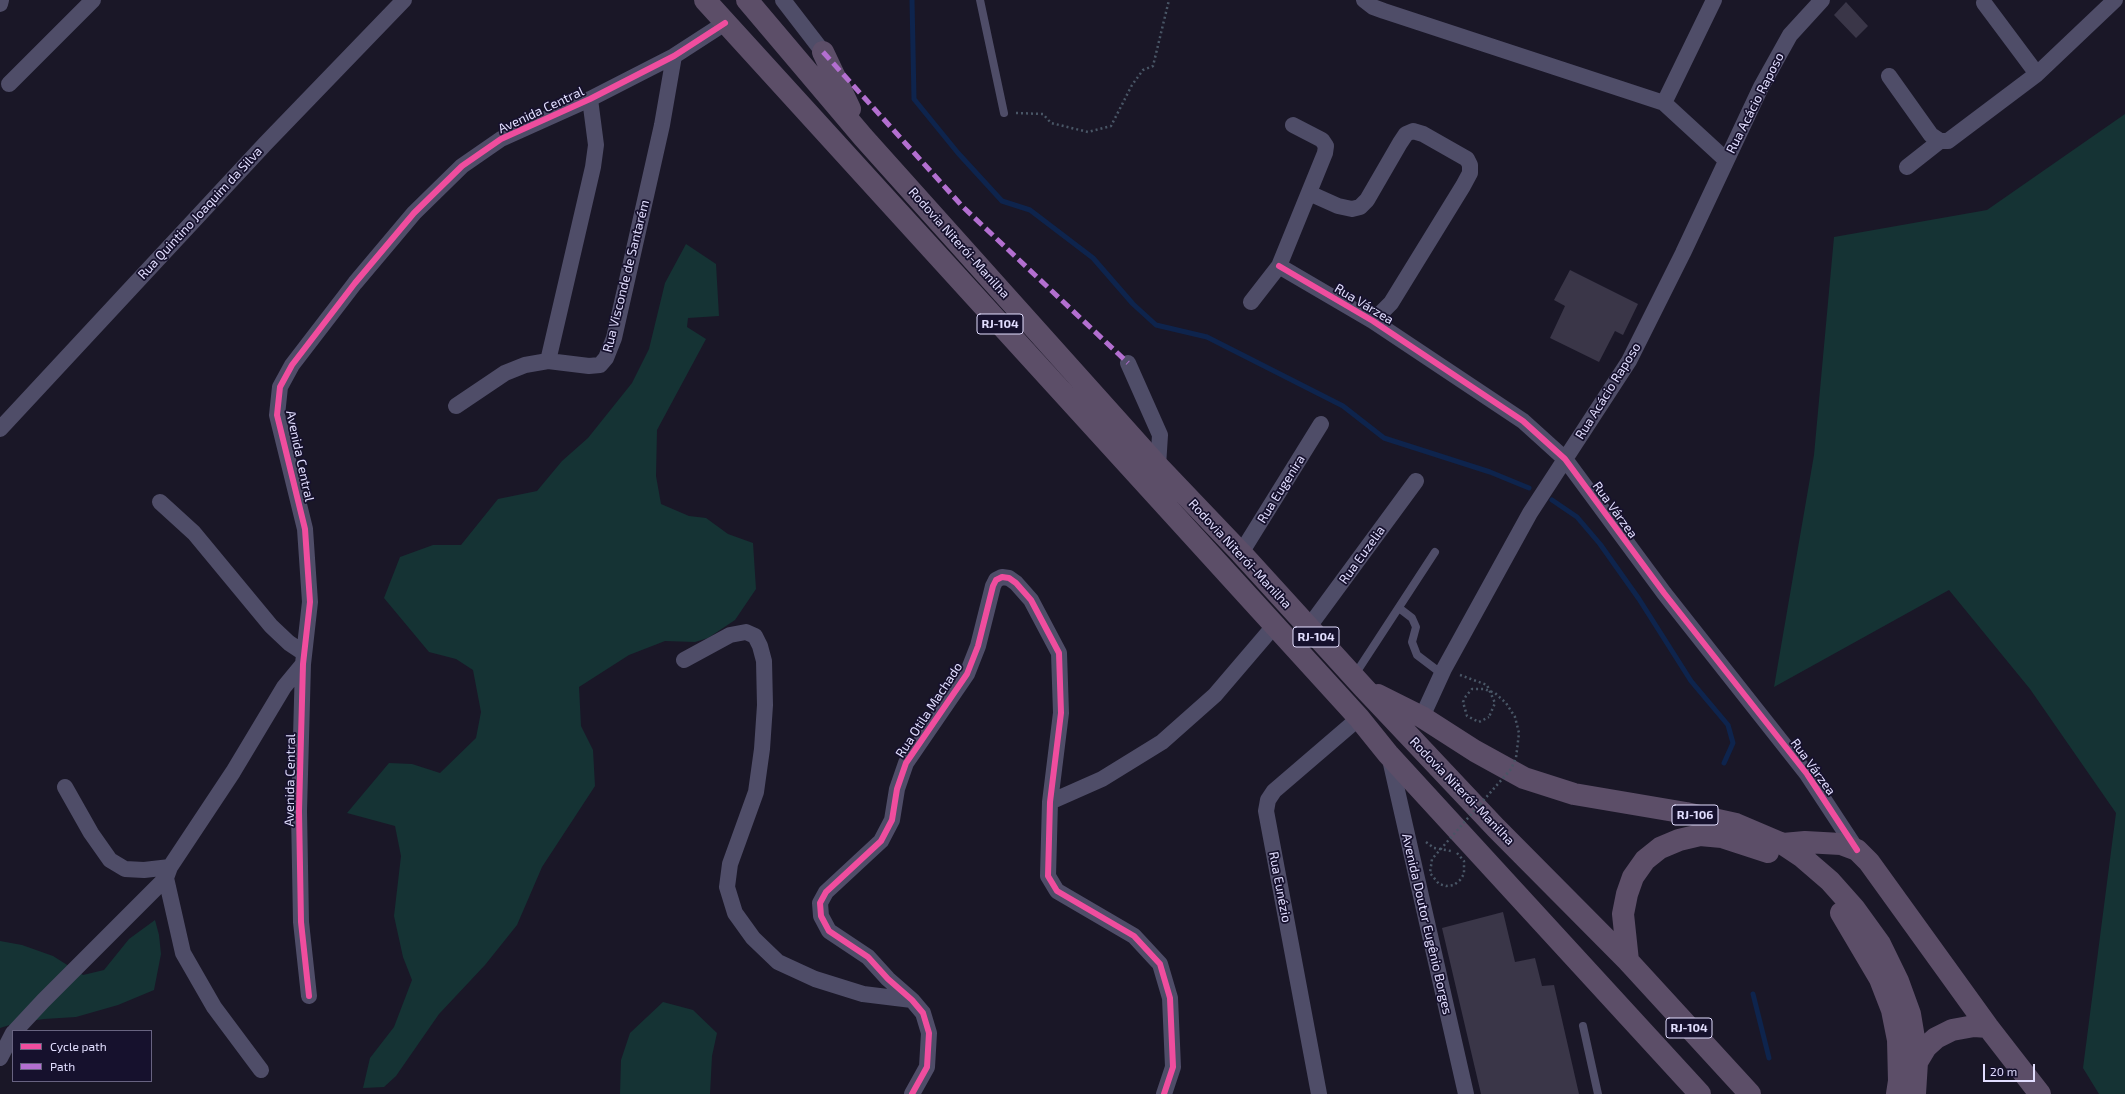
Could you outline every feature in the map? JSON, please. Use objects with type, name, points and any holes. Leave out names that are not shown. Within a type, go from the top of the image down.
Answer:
[{"type":"highway","name":"Rodovia Niterói-Manilha","points":[[705,0],[1359,718],[1388,754],[1696,1091]]},
{"type":"highway","name":"Rodovia Niterói-Manilha","points":[[747,0],[863,137],[1158,466],[1241,553],[1308,628],[1496,828],[1628,961],[1750,1094]]},
{"type":"highway","points":[[823,52],[863,137]]},
{"type":"highway","name":"RJ-106","points":[[1359,682],[1422,717],[1475,751],[1524,778],[1574,794],[1686,813],[1736,824],[1783,844],[1830,881],[1854,908],[1880,944],[1898,981],[1910,1014],[1917,1062],[1915,1094]]},
{"type":"highway","name":"RJ-106","points":[[1628,961],[1623,914],[1627,894],[1633,877],[1645,860],[1660,848],[1679,840],[1700,835],[1722,837],[1774,854],[1796,866],[1817,884],[1843,916],[1880,979],[1892,1010],[1898,1040],[1899,1081],[1897,1094]]},
{"type":"highway","points":[[1783,844],[1805,842],[1841,844],[1857,850],[1869,862],[1988,1027],[2040,1094]]},
{"type":"highway","points":[[1917,1062],[1926,1047],[1936,1038],[1952,1030],[1974,1026],[1988,1027]]},
{"type":"street","points":[[0,4],[1,0]]},
{"type":"street","points":[[9,84],[93,0]]},
{"type":"street","name":"Rua Quintino Joaquim da Silva","points":[[0,429],[265,144],[404,0]]},
{"type":"street","points":[[782,0],[823,52]]},
{"type":"street","points":[[1364,0],[1373,7],[1384,12],[1664,103],[1726,160]]},
{"type":"street","points":[[1664,103],[1714,0]]},
{"type":"street","name":"Rua Acácio Raposo","points":[[1422,717],[1443,672],[1530,513],[1629,361],[1683,253],[1761,87],[1790,35],[1822,0]]},
{"type":"street","points":[[1889,76],[1931,135],[1940,141],[1948,141],[2037,74],[2115,0]]},
{"type":"street","points":[[1984,3],[2037,74]]},
{"type":"street","name":"Avenida Central","points":[[309,996],[301,922],[299,818],[304,658],[310,602],[305,529],[277,415],[280,387],[292,365],[355,283],[414,213],[462,166],[501,139],[590,99],[674,56],[725,23]]},
{"type":"street","name":"Rua Visconde de Santarém","points":[[456,406],[505,373],[525,365],[548,361],[589,366],[600,365],[606,358],[614,338],[662,125],[674,56]]},
{"type":"street","points":[[548,361],[593,167],[596,145],[590,99]]},
{"type":"street","points":[[1251,302],[1279,266],[1325,153],[1326,146],[1322,140],[1293,125]]},
{"type":"street","name":"Rua Várzea","points":[[1309,193],[1338,206],[1352,209],[1360,207],[1367,200],[1406,134],[1413,131],[1424,134],[1466,159],[1470,165],[1470,173],[1464,186],[1396,296],[1373,321]]},
{"type":"street","points":[[1907,167],[1940,141]]},
{"type":"street","name":"Rua Várzea","points":[[1279,266],[1373,321],[1523,421],[1565,459],[1664,594],[1807,774],[1857,850]]},
{"type":"street","points":[[1128,363],[1160,435],[1158,466]]},
{"type":"street","name":"Rua Eugenira","points":[[1241,553],[1321,424]]},
{"type":"street","name":"Rua Euzelia","points":[[1308,628],[1416,481]]},
{"type":"street","points":[[16,1030],[43,1000],[168,872],[233,772],[284,687],[304,658],[271,626],[194,533],[160,502]]},
{"type":"street","name":"Rua Otila Machado","points":[[912,1094],[928,1068],[928,1033],[923,1013],[912,1000],[888,979],[868,957],[829,931],[821,916],[820,903],[826,892],[881,841],[892,820],[897,789],[906,763],[967,674],[978,646],[993,586],[996,580],[1002,577],[1009,578],[1016,582],[1031,600],[1059,653],[1061,713],[1050,802],[1048,876],[1057,891],[1134,936],[1160,964],[1170,998],[1173,1067],[1164,1094]]},
{"type":"street","points":[[1050,802],[1102,779],[1162,742],[1215,695],[1274,626]]},
{"type":"street","points":[[684,660],[730,634],[746,632],[755,636],[764,660],[765,705],[762,748],[756,792],[730,864],[727,887],[735,913],[753,938],[778,962],[815,979],[863,994],[912,1000]]},
{"type":"street","name":"Rua Eunézio","points":[[1319,1094],[1266,811],[1268,800],[1274,791],[1359,718]]},
{"type":"street","name":"Avenida Doutor Eugênio Borges","points":[[1388,754],[1466,1094]]},
{"type":"street","points":[[65,787],[91,833],[110,860],[125,869],[168,872]]},
{"type":"street","points":[[168,872],[184,953],[214,1007],[261,1070]]},
{"type":"street","points":[[0,1058],[12,1035]]},
{"type":"lane","points":[[980,0],[1004,113]]},
{"type":"lane","points":[[1359,682],[1399,608],[1435,552]]},
{"type":"lane","points":[[1399,608],[1412,618],[1416,627],[1412,642],[1417,655],[1443,672]]},
{"type":"lane","points":[[1582,1026],[1598,1094]]},
{"type":"path","points":[[1004,113],[1043,114],[1052,123],[1088,132],[1111,126],[1132,85],[1143,70],[1153,66],[1169,0]]},
{"type":"path","points":[[1405,824],[1434,848],[1457,853],[1464,861],[1464,874],[1460,880],[1454,884],[1446,886],[1439,884],[1430,873],[1432,859],[1511,769],[1516,758],[1518,733],[1515,717],[1509,708],[1495,693],[1484,689],[1472,689],[1466,696],[1464,702],[1467,716],[1479,722],[1489,717],[1495,703],[1487,685],[1443,672]]},
{"type":"green space","points":[[2125,114],[2125,1094],[2099,1094],[2083,1068],[2116,813],[2030,689],[1949,590],[1774,687],[1814,455],[1834,237],[1987,210]]},
{"type":"green space","points":[[686,244],[716,264],[719,316],[688,318],[687,327],[706,339],[657,430],[656,476],[661,504],[689,516],[706,518],[728,534],[753,543],[756,589],[735,620],[708,638],[695,642],[665,641],[629,655],[579,687],[581,726],[593,750],[595,786],[542,867],[517,925],[485,965],[439,1014],[396,1076],[384,1087],[363,1088],[370,1058],[394,1027],[412,980],[403,957],[394,916],[401,856],[395,826],[347,813],[389,763],[412,764],[440,773],[476,738],[481,712],[473,670],[456,659],[429,652],[384,598],[400,557],[433,545],[461,545],[498,499],[537,491],[562,461],[588,438],[632,383],[649,349],[665,283]]},
{"type":"green space","points":[[155,920],[159,935],[161,954],[154,990],[118,1005],[76,1017],[16,1023],[0,1028],[0,941],[22,945],[53,956],[83,975],[104,970],[129,939]]},
{"type":"green space","points":[[663,1002],[693,1010],[717,1033],[712,1056],[710,1094],[620,1094],[621,1060],[630,1033]]},
{"type":"building","points":[[1846,2],[1868,26],[1856,38],[1834,15]]},
{"type":"building","points":[[1570,270],[1638,304],[1623,335],[1615,331],[1599,362],[1550,338],[1565,306],[1554,300]]},
{"type":"building","points":[[1503,912],[1515,962],[1535,958],[1542,986],[1554,985],[1579,1094],[1481,1094],[1442,928]]},
{"type":"waterway","points":[[912,0],[914,99],[958,153],[1002,201],[1030,210],[1093,258],[1133,304],[1156,325],[1207,337],[1343,406],[1384,438],[1490,472],[1529,488]]},
{"type":"waterway","points":[[1552,500],[1577,517],[1600,544],[1639,599],[1691,681],[1728,725],[1733,743],[1724,763]]},
{"type":"waterway","points":[[1753,994],[1769,1058]]},
{"type":"marked path","points":[[823,52],[963,207],[1128,363]]},
{"type":"cycle path","points":[[309,996],[301,922],[299,811],[303,664],[310,602],[305,529],[277,415],[280,387],[292,365],[355,283],[414,213],[462,166],[501,139],[590,99],[674,56],[725,23]]},
{"type":"cycle path","points":[[1279,266],[1373,321],[1523,421],[1565,459],[1664,593],[1807,774],[1857,850]]},
{"type":"cycle path","points":[[912,1094],[927,1067],[929,1033],[923,1013],[912,1000],[888,979],[868,957],[829,931],[821,916],[820,903],[826,892],[881,841],[892,820],[897,789],[906,763],[967,674],[978,646],[993,586],[996,580],[1002,577],[1009,578],[1016,583],[1031,600],[1059,653],[1061,713],[1050,802],[1048,876],[1057,891],[1134,936],[1160,964],[1170,998],[1173,1067],[1164,1094]]}]
